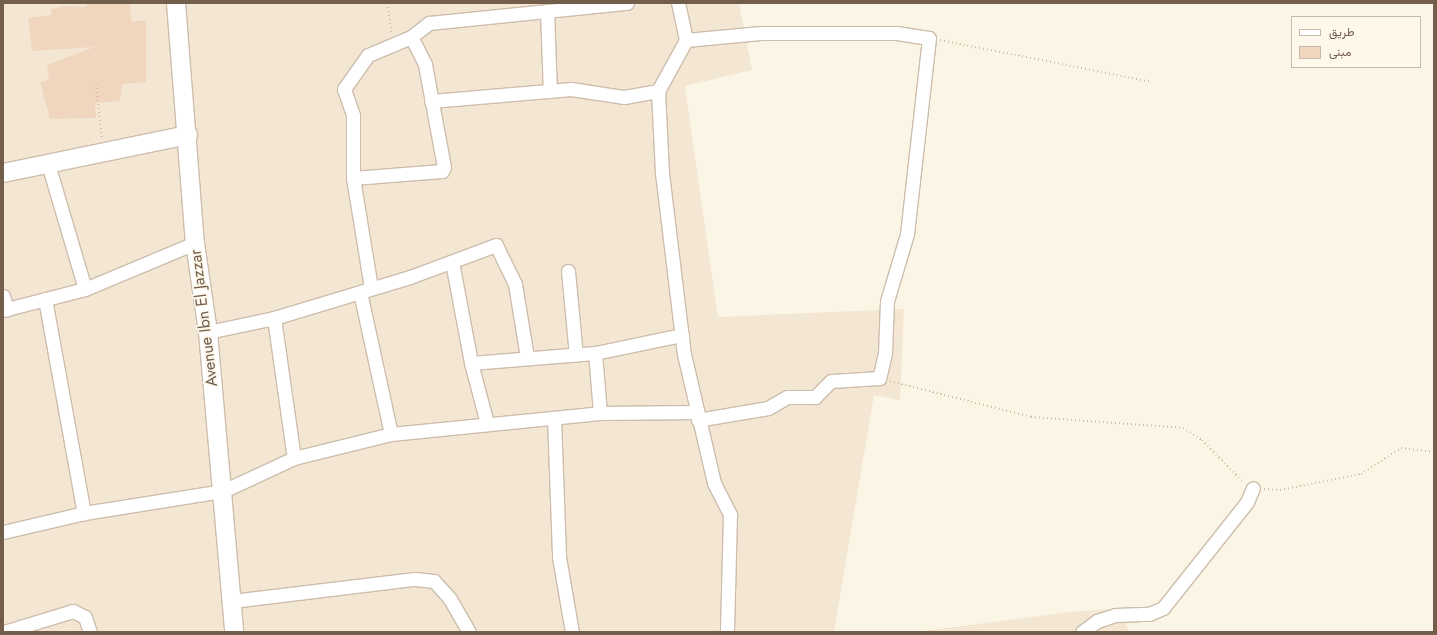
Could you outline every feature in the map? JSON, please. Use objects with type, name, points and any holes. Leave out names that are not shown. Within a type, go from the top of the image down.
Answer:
[{"type":"main road","name":"Avenue Ibn El Jazzar","points":[[176,3],[188,135],[195,243],[208,332],[223,491],[234,632]]},
{"type":"main road","points":[[3,173],[188,135]]},
{"type":"street","points":[[391,434],[366,290],[352,178],[352,115],[345,85],[368,55],[394,41],[411,37],[429,23],[627,3]]},
{"type":"street","points":[[678,3],[686,40],[658,91],[662,173],[682,335],[697,416],[714,483],[730,515],[727,632]]},
{"type":"street","points":[[547,11],[550,91]]},
{"type":"street","points":[[3,532],[84,512],[223,491],[294,458],[391,434],[487,423],[600,414],[697,416],[768,408],[788,397],[818,396],[832,381],[879,378],[885,353],[887,301],[907,234],[929,38],[897,33],[761,33],[686,40]]},
{"type":"street","points":[[352,178],[442,170],[445,163],[431,101],[425,64],[411,37]]},
{"type":"street","points":[[431,101],[571,90],[624,97],[658,91]]},
{"type":"street","points":[[48,164],[85,289]]},
{"type":"street","points":[[3,296],[5,309],[85,289],[195,243]]},
{"type":"street","points":[[208,332],[274,318],[366,290],[498,246],[515,284],[527,357]]},
{"type":"street","points":[[452,262],[471,363],[487,423]]},
{"type":"street","points":[[568,271],[576,354]]},
{"type":"street","points":[[45,299],[84,512]]},
{"type":"street","points":[[274,318],[294,458]]},
{"type":"street","points":[[471,363],[527,357],[595,353],[682,335]]},
{"type":"street","points":[[595,353],[600,414]]},
{"type":"street","points":[[554,418],[560,557],[572,632]]},
{"type":"street","points":[[1082,632],[1097,621],[1115,615],[1149,614],[1163,608],[1247,502],[1254,488]]},
{"type":"street","points":[[232,601],[415,579],[434,581],[450,599],[468,632]]},
{"type":"street","points":[[4,632],[73,611],[85,617],[90,632]]},
{"type":"path","points":[[387,3],[394,41]]},
{"type":"path","points":[[929,38],[1152,82]]},
{"type":"path","points":[[96,84],[104,152]]},
{"type":"path","points":[[879,378],[1031,417],[1183,428],[1202,440],[1238,479],[1254,488],[1280,490],[1361,474],[1401,448],[1434,452]]},
{"type":"shaded area","points":[[3,3],[739,3],[752,70],[685,86],[718,317],[904,309],[900,400],[874,395],[834,632],[3,632]]},
{"type":"shaded area","points":[[1121,608],[1129,632],[923,631],[1071,612]]},
{"type":"building","points":[[87,3],[130,3],[131,22],[146,20],[146,82],[122,84],[120,101],[95,103],[96,118],[50,119],[40,82],[49,80],[47,65],[94,47],[32,51],[28,18],[51,15],[51,9],[64,6],[86,7]]}]
